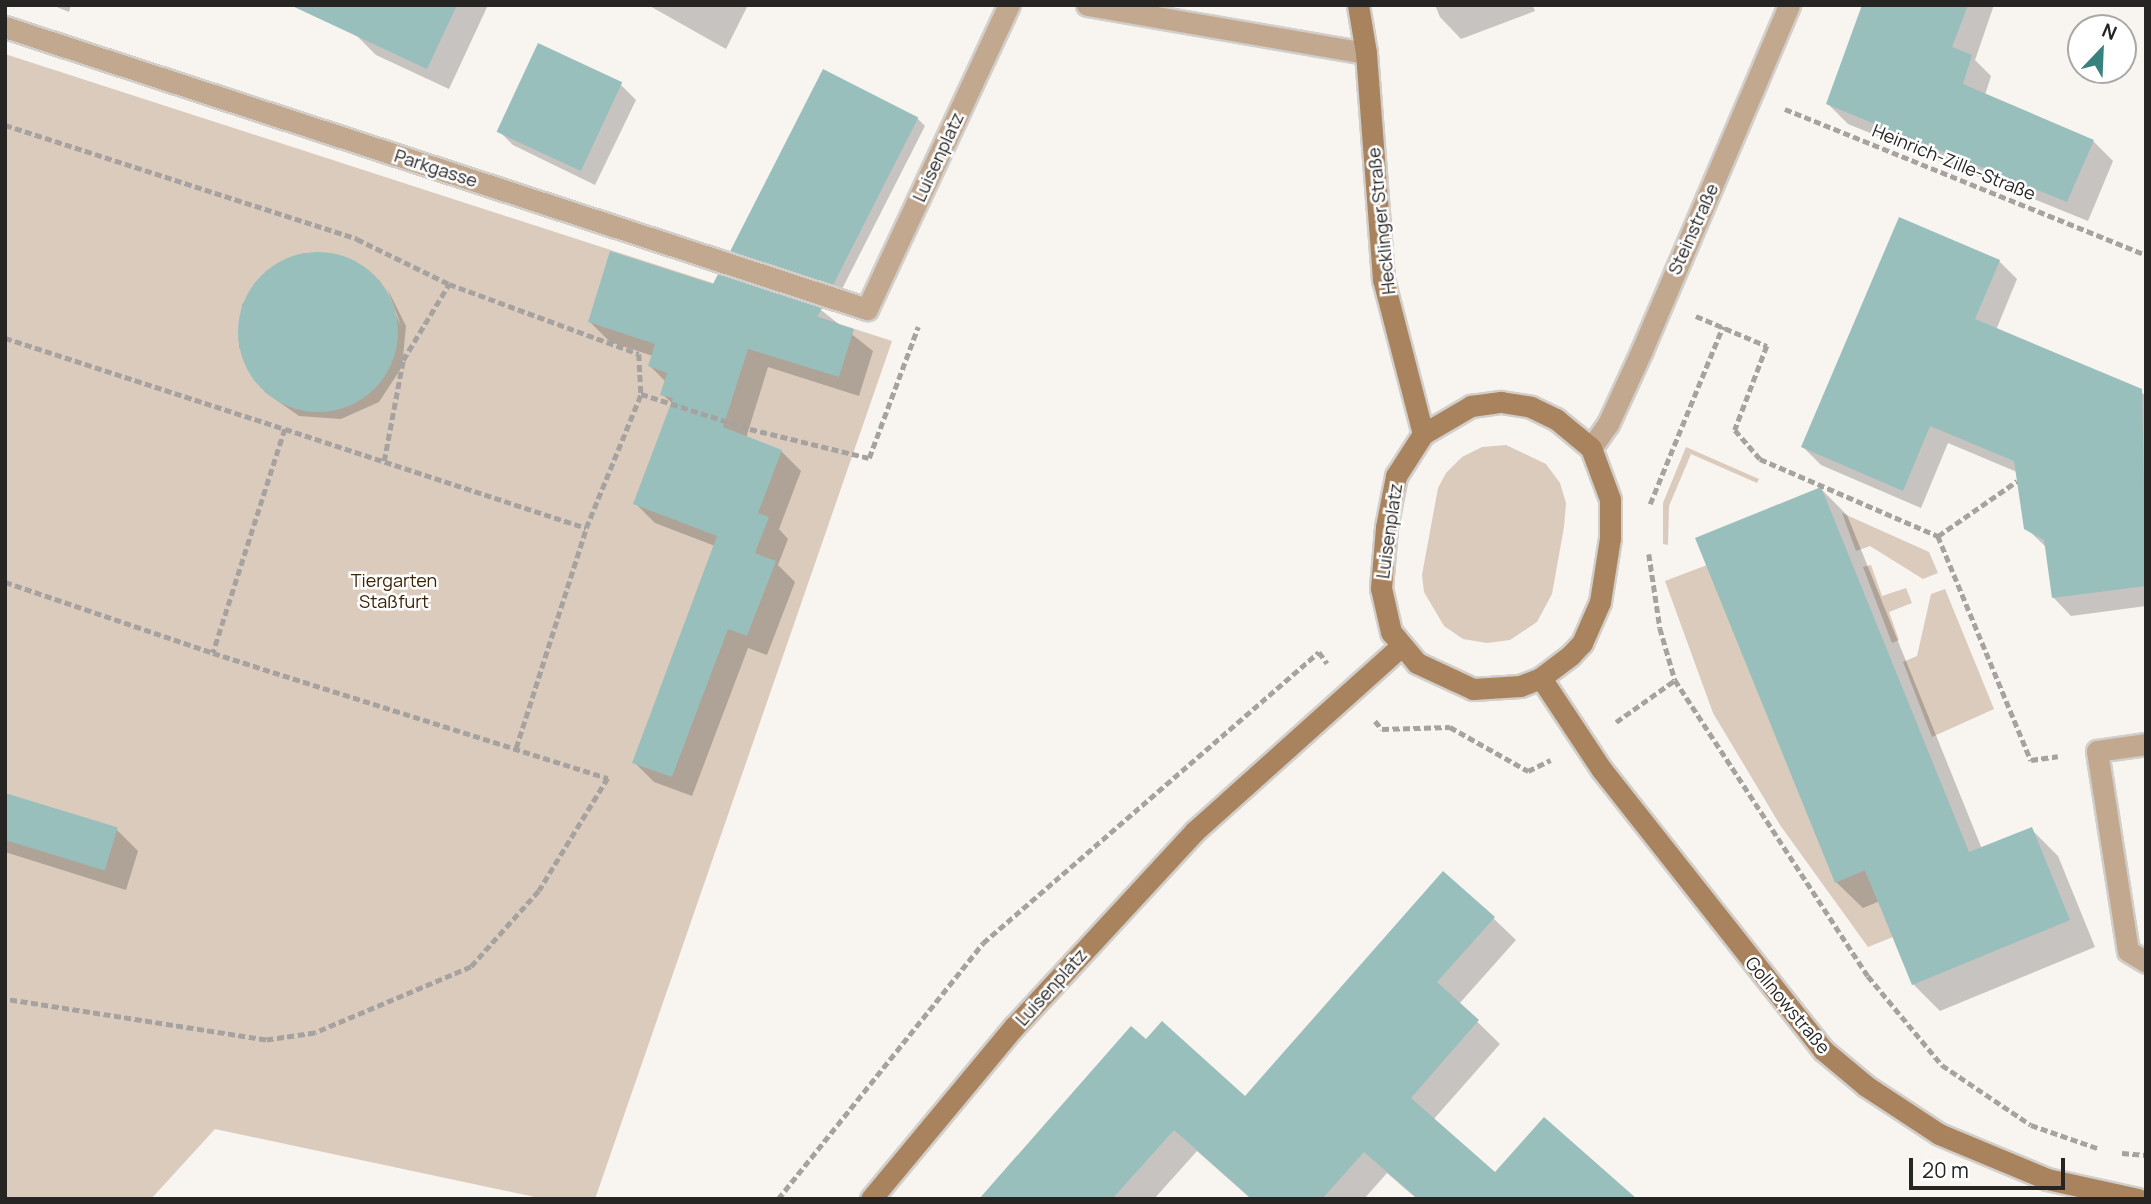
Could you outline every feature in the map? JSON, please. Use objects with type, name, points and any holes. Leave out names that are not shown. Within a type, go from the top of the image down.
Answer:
[{"type":"main road","name":"Hecklinger Straße","points":[[1358,5],[1366,53],[1383,279],[1423,434]]},
{"type":"main road","name":"Luisenplatz","points":[[1501,402],[1531,407],[1556,419],[1591,448],[1609,499],[1610,538],[1600,601],[1582,643],[1541,678],[1503,689],[1473,689],[1433,674],[1400,647],[1386,618],[1381,588],[1386,527],[1396,476],[1423,434],[1471,406],[1501,402]]},
{"type":"main road","name":"Luisenplatz","points":[[871,1199],[1014,1027],[1195,831],[1400,647]]},
{"type":"main road","name":"Gollnowstraße","points":[[1541,678],[1586,743],[1744,954],[1823,1050],[1866,1086],[1939,1134],[2047,1179],[2138,1199]]},
{"type":"street","name":"Luisenplatz","points":[[867,309],[1009,5]]},
{"type":"street","points":[[1087,5],[1366,53]]},
{"type":"street","name":"Steinstraße","points":[[1591,448],[1608,424],[1789,5]]},
{"type":"street","name":"Parkgasse","points":[[5,27],[867,309]]},
{"type":"street","points":[[2146,744],[2097,751],[2128,951],[2146,961]]},
{"type":"path","name":"Heinrich-Zille-Straße","points":[[1751,95],[2146,255]]},
{"type":"path","points":[[5,125],[357,239],[449,284],[639,354],[641,394],[586,528],[516,748]]},
{"type":"path","points":[[384,461],[403,360],[449,284]]},
{"type":"path","points":[[1661,302],[1767,346],[1735,430],[1760,459],[1938,536],[2031,760],[2097,751]]},
{"type":"path","points":[[1648,510],[1723,326]]},
{"type":"path","points":[[641,394],[750,429],[869,458],[918,327]]},
{"type":"path","points":[[5,338],[586,528]]},
{"type":"path","points":[[213,653],[285,429]]},
{"type":"path","points":[[1938,536],[2017,481]]},
{"type":"path","points":[[1649,547],[1660,628],[1675,680],[1868,976],[1942,1065],[2031,1125],[2113,1153],[2146,1155]]},
{"type":"path","points":[[5,582],[213,653],[608,778],[539,891],[471,967],[314,1033],[267,1040],[5,999]]},
{"type":"path","points":[[778,1199],[983,943],[1319,652],[1349,692],[1382,729],[1450,727],[1528,771],[1586,743],[1675,680]]},
{"type":"green space","name":"Tiergarten Staßfurt","points":[[5,54],[892,341],[595,1199],[544,1199],[215,1129],[151,1199],[5,1199]]},
{"type":"green space","points":[[1506,445],[1546,464],[1560,483],[1566,503],[1564,527],[1552,594],[1537,622],[1510,640],[1487,643],[1463,639],[1444,626],[1424,592],[1422,575],[1438,488],[1446,473],[1462,457],[1482,447]]},
{"type":"green space","points":[[1686,447],[1759,479],[1757,483],[1691,454],[1669,506],[1668,545],[1663,544],[1663,503]]},
{"type":"green space","points":[[1842,513],[1929,552],[1938,573],[1923,579],[1870,546],[1856,551]]},
{"type":"green space","points":[[1707,565],[1835,882],[1865,870],[1893,937],[1868,947],[1780,825],[1713,713],[1665,581]]},
{"type":"green space","points":[[1871,565],[1882,596],[1906,588],[1912,603],[1889,612],[1899,640],[1892,643],[1863,567]]},
{"type":"green space","points":[[1945,589],[1994,709],[1932,737],[1903,662],[1917,656],[1931,594]]},
{"type":"building","points":[[290,5],[457,5],[427,69]]},
{"type":"building","points":[[1862,5],[1968,5],[1952,47],[1972,55],[1963,84],[2094,140],[2067,202],[1826,104]]},
{"type":"building","points":[[538,43],[622,82],[581,171],[497,132]]},
{"type":"building","points":[[823,69],[918,118],[826,299],[730,251]]},
{"type":"building","points":[[1899,217],[2000,260],[1975,319],[2142,389],[2146,586],[2052,598],[2044,540],[2024,529],[2014,461],[1930,426],[1903,491],[1801,447]]},
{"type":"building","points":[[610,251],[713,284],[718,274],[822,308],[817,317],[854,329],[839,377],[748,349],[723,427],[782,450],[758,513],[769,517],[755,553],[776,561],[747,636],[728,629],[672,777],[632,763],[717,536],[633,504],[673,398],[660,395],[667,373],[648,366],[655,344],[588,322]]},
{"type":"building","points":[[318,252],[349,258],[375,275],[392,301],[398,332],[392,363],[375,389],[349,406],[318,412],[287,406],[261,389],[244,363],[238,332],[244,301],[261,275],[287,258]]},
{"type":"building","points":[[1821,487],[1969,852],[2032,827],[2070,920],[1912,985],[1865,870],[1835,883],[1695,538]]},
{"type":"building","points":[[5,793],[118,827],[105,871],[5,840]]},
{"type":"building","points":[[1443,871],[1495,917],[1437,982],[1479,1020],[1411,1098],[1495,1172],[1544,1117],[1637,1199],[1418,1199],[1364,1152],[1322,1199],[1252,1199],[1174,1130],[1112,1199],[979,1199],[1131,1026],[1146,1039],[1162,1021],[1245,1096]]}]
